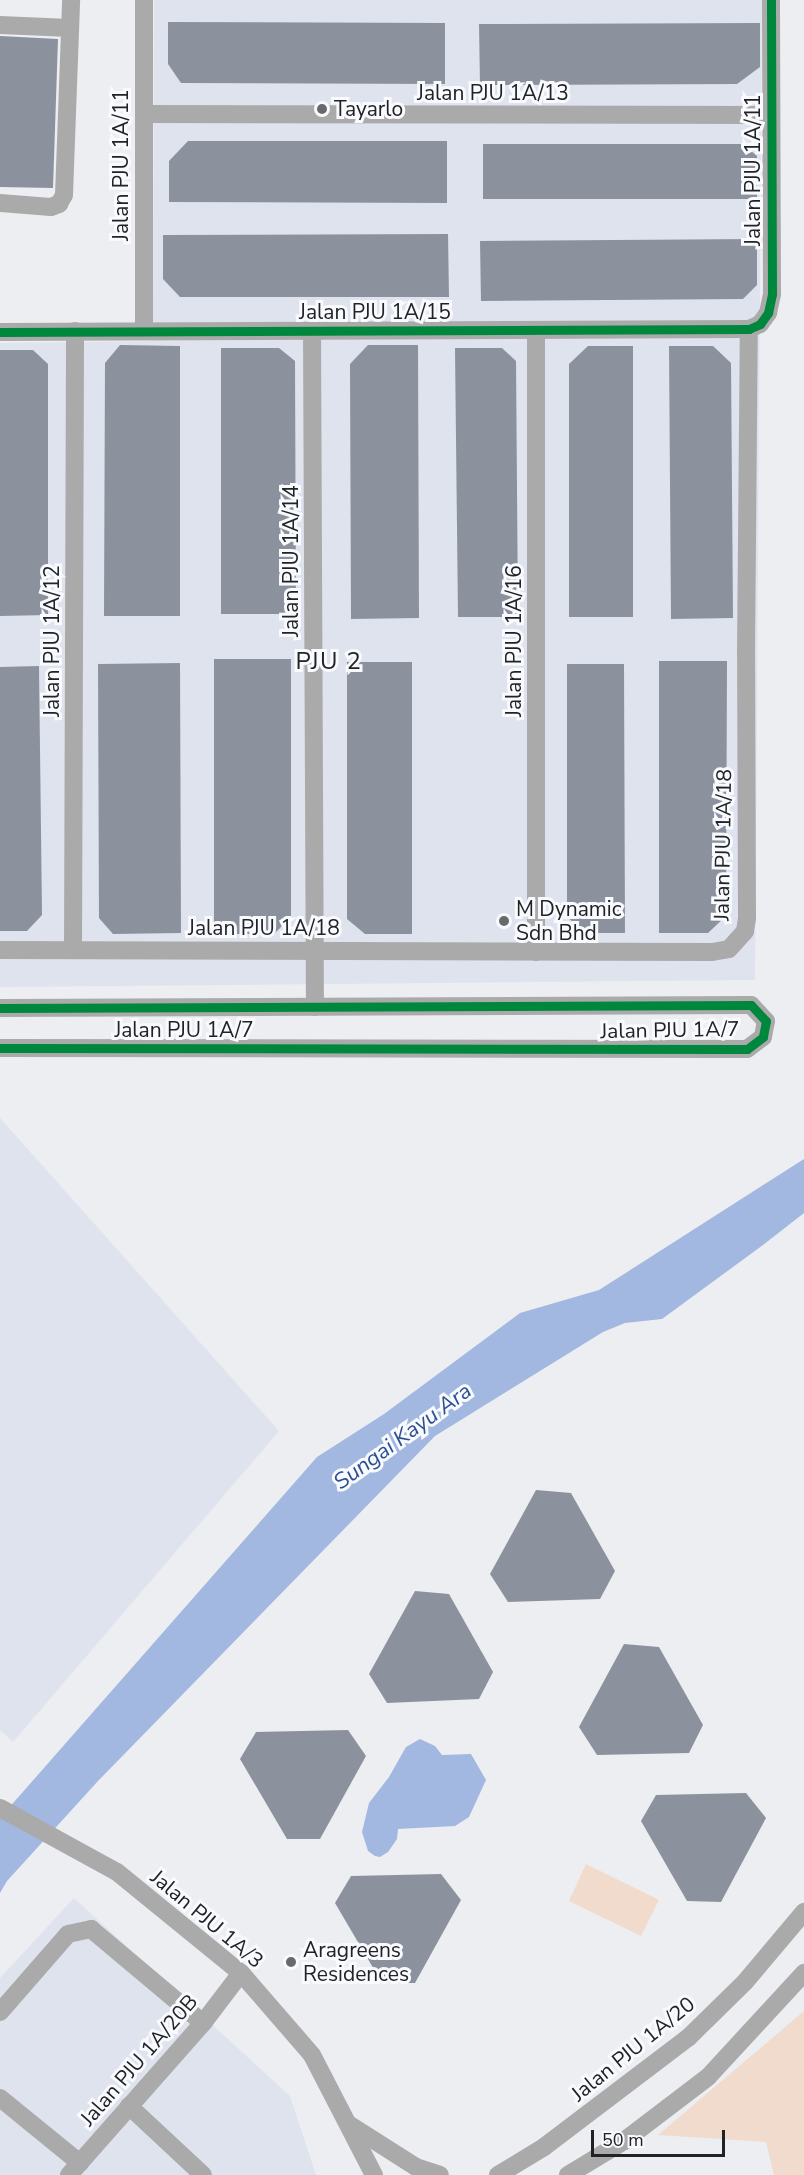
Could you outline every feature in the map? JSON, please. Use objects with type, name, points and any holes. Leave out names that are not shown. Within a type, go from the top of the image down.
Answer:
[{"type":"street","points":[[0,203],[51,207],[59,204],[64,195],[71,0]]},
{"type":"street","name":"Jalan PJU 1A/11","points":[[144,0],[144,331]]},
{"type":"street","name":"Jalan PJU 1A/11","points":[[749,329],[760,324],[768,313],[772,294],[771,0]]},
{"type":"street","points":[[0,25],[70,28]]},
{"type":"street","name":"Jalan PJU 1A/13","points":[[144,114],[771,115]]},
{"type":"street","name":"Jalan PJU 1A/15","points":[[0,332],[749,329]]},
{"type":"street","name":"Jalan PJU 1A/18","points":[[0,950],[712,952],[729,949],[745,931],[747,918],[746,653],[749,329]]},
{"type":"street","name":"Jalan PJU 1A/14","points":[[312,330],[315,1007]]},
{"type":"street","name":"Jalan PJU 1A/16","points":[[536,330],[536,952]]},
{"type":"street","name":"Jalan PJU 1A/12","points":[[72,950],[75,331]]},
{"type":"street","name":"Jalan PJU 1A/7","points":[[0,1008],[751,1005],[766,1021],[763,1037],[747,1050],[0,1048]]},
{"type":"street","name":"Jalan PJU 1A/3","points":[[0,1808],[117,1872],[241,1973],[312,2055],[374,2175]]},
{"type":"street","name":"Jalan PJU 1A/20","points":[[498,2175],[553,2141],[690,2037],[745,1982],[804,1912]]},
{"type":"street","points":[[0,2012],[68,1934],[91,1929],[203,2023]]},
{"type":"street","name":"Jalan PJU 1A/20B","points":[[74,2169],[203,2023],[241,1973]]},
{"type":"street","points":[[568,2175],[624,2141],[708,2076],[804,1973]]},
{"type":"street","points":[[0,2098],[74,2169]]},
{"type":"street","points":[[129,2106],[204,2175]]},
{"type":"street","points":[[350,2125],[416,2167],[440,2175]]},
{"type":"shaded area","points":[[154,0],[762,0],[755,980],[0,987],[0,343],[153,341]]},
{"type":"shaded area","points":[[0,1118],[279,1431],[13,1742],[0,1730]]},
{"type":"shaded area","points":[[586,1864],[659,1900],[641,1936],[569,1901]]},
{"type":"shaded area","points":[[74,1898],[290,2096],[316,2175],[0,2175],[0,1978]]},
{"type":"shaded area","points":[[804,2011],[804,2175],[774,2175],[766,2142],[658,2135]]},
{"type":"water","name":"Sungai Kayu Ara","points":[[804,1159],[804,1213],[763,1245],[662,1319],[625,1323],[603,1332],[435,1436],[98,1781],[7,1881],[0,1893],[0,1818],[317,1457],[384,1414],[520,1313],[599,1290]]},
{"type":"water","points":[[420,1739],[435,1746],[442,1755],[471,1754],[486,1780],[469,1817],[455,1826],[398,1829],[397,1839],[388,1852],[380,1857],[375,1856],[368,1851],[362,1832],[369,1803],[389,1777],[406,1747]]},
{"type":"building","points":[[168,22],[445,23],[445,84],[181,83],[168,64]]},
{"type":"building","points":[[760,23],[760,67],[737,84],[480,85],[479,24]]},
{"type":"building","points":[[0,36],[58,39],[53,188],[0,187]]},
{"type":"building","points":[[188,141],[447,141],[447,203],[169,202],[169,161]]},
{"type":"building","points":[[483,144],[743,144],[757,156],[757,199],[483,199]]},
{"type":"building","points":[[448,234],[449,297],[180,297],[163,279],[163,235]]},
{"type":"building","points":[[757,239],[757,285],[743,299],[481,301],[480,241]]},
{"type":"building","points":[[120,345],[180,346],[180,616],[104,616],[105,363]]},
{"type":"building","points":[[368,345],[418,345],[419,618],[351,619],[350,364]]},
{"type":"building","points":[[588,346],[633,346],[633,617],[569,617],[569,364]]},
{"type":"building","points":[[669,346],[713,346],[731,363],[733,618],[671,619]]},
{"type":"building","points":[[221,348],[279,348],[295,361],[296,614],[221,614]]},
{"type":"building","points":[[455,348],[502,348],[516,361],[518,617],[458,617]]},
{"type":"building","points":[[0,350],[33,350],[48,364],[48,615],[0,616]]},
{"type":"building","points":[[214,659],[291,659],[291,917],[274,934],[214,934]]},
{"type":"building","points":[[659,661],[727,661],[726,916],[708,933],[659,933]]},
{"type":"building","points":[[347,662],[412,662],[412,934],[365,934],[347,919]]},
{"type":"building","points":[[180,663],[181,933],[113,934],[99,918],[98,664]]},
{"type":"building","points":[[567,664],[624,664],[625,933],[582,933],[567,916]]},
{"type":"building","points":[[39,666],[42,915],[27,931],[0,931],[0,667]]},
{"type":"building","points":[[536,1490],[571,1493],[615,1571],[600,1599],[508,1602],[490,1574]]},
{"type":"building","points":[[415,1591],[449,1594],[493,1672],[479,1699],[387,1703],[369,1674]]},
{"type":"building","points":[[624,1644],[659,1647],[703,1725],[689,1753],[597,1755],[579,1727]]},
{"type":"building","points":[[348,1730],[366,1756],[320,1839],[287,1839],[240,1759],[256,1732]]},
{"type":"building","points":[[746,1793],[766,1818],[721,1902],[687,1901],[641,1821],[656,1795]]},
{"type":"building","points":[[441,1874],[461,1900],[415,1983],[382,1983],[335,1903],[351,1876]]},
{"type":"cycle path","points":[[0,332],[749,329],[760,324],[768,313],[772,294],[771,0]]},
{"type":"cycle path","points":[[0,1008],[751,1005],[766,1021],[763,1037],[747,1049],[0,1048]]},
{"type":"place","name":"Tayarlo","points":[[322,109]]},
{"type":"place","name":"M Dynamic Sdn Bhd","points":[[504,921]]},
{"type":"place","name":"Aragreens Residences","points":[[291,1962]]},
{"type":"district","name":"PJU 2","points":[[329,662]]}]
